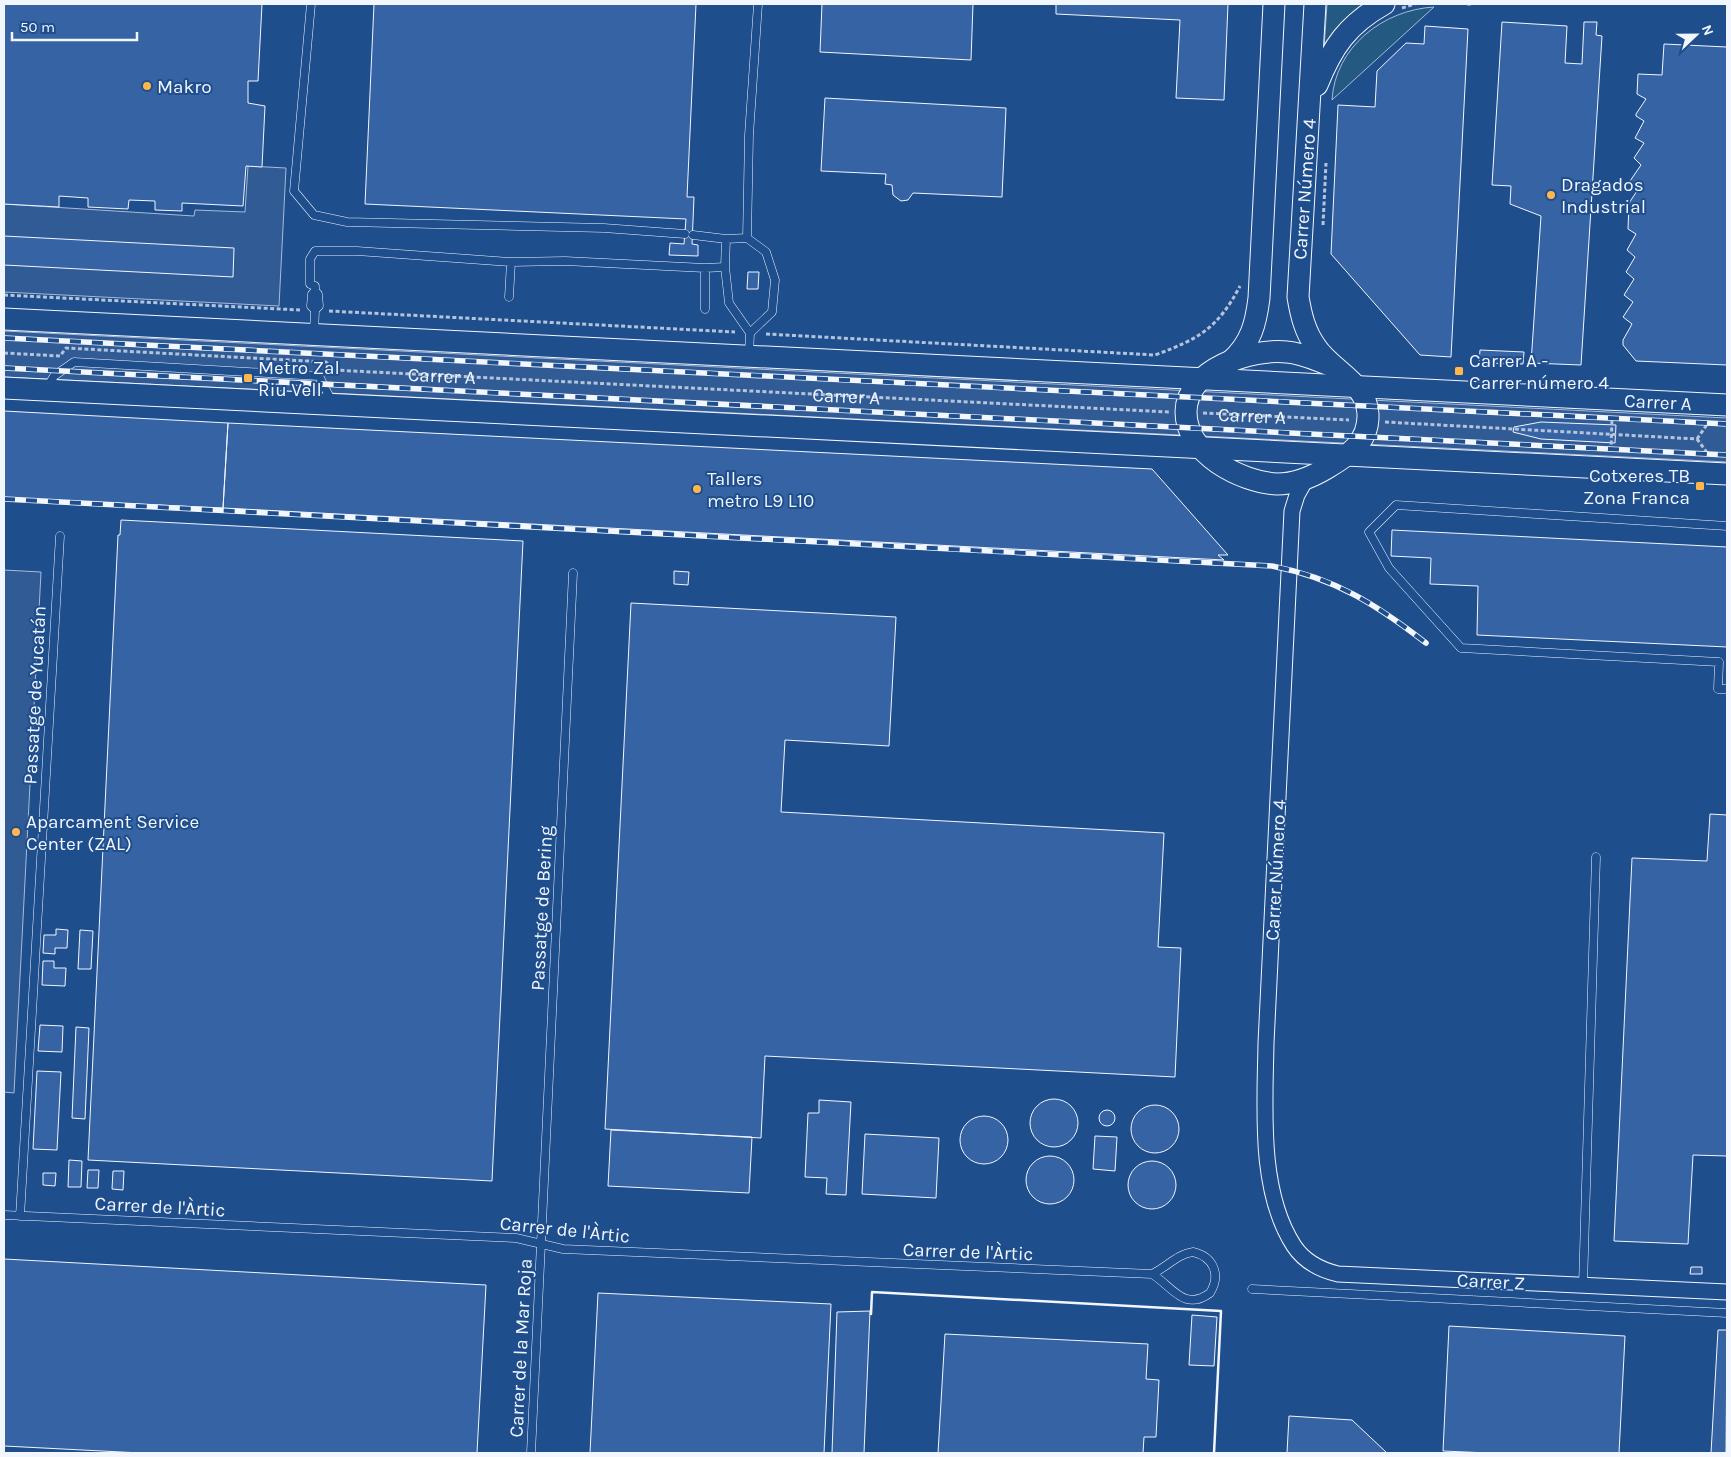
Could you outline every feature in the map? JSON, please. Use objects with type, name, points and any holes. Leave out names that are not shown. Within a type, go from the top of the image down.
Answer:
[{"type":"main road","name":"Carrer Número 4","points":[[1231,361],[1246,347],[1256,318],[1259,298],[1274,4]]},
{"type":"main road","points":[[1273,28],[1286,4]]},
{"type":"main road","name":"Carrer Número 4","points":[[1315,4],[1311,99],[1298,297],[1307,332],[1315,347],[1330,365]]},
{"type":"main road","points":[[1311,99],[1327,60],[1337,42],[1363,17],[1391,6]]},
{"type":"main road","name":"Carrer A","points":[[4,319],[1727,405]]},
{"type":"main road","points":[[1288,352],[1330,365],[1358,388],[1365,399],[1368,413],[1367,421],[1361,442],[1349,455],[1306,479],[1276,484],[1225,467],[1202,449],[1192,434],[1186,413],[1187,402],[1192,390],[1202,378],[1231,361],[1252,354],[1288,352]]},
{"type":"main road","name":"Carrer A","points":[[4,388],[1727,474]]},
{"type":"street","name":"Carrer Número 4","points":[[1303,1257],[1294,1247],[1279,1211],[1269,1169],[1265,1118],[1266,1043],[1292,511],[1297,495],[1306,479]]},
{"type":"street","name":"Carrer Z","points":[[1303,1257],[1326,1271],[1338,1274],[1727,1292]]},
{"type":"lane","points":[[311,4],[294,192],[314,215],[347,222],[604,228],[726,239],[747,238],[766,252],[775,280],[772,312],[750,333]]},
{"type":"lane","points":[[747,238],[749,134],[758,4]]},
{"type":"lane","points":[[726,239],[725,267],[729,303],[750,333],[749,357]]},
{"type":"lane","points":[[314,334],[315,310],[311,306],[312,294],[315,288],[310,284],[310,260],[315,251],[357,251],[511,262],[566,261],[706,268],[725,267]]},
{"type":"lane","points":[[509,297],[511,262]]},
{"type":"lane","points":[[705,309],[706,268]]},
{"type":"lane","points":[[46,390],[54,376],[74,362],[84,362],[319,376],[333,405]]},
{"type":"lane","points":[[1727,526],[1396,505],[1369,532],[1389,568],[1461,648],[1719,662],[1718,689],[1727,689]]},
{"type":"lane","name":"Passatge de Yucatán","points":[[20,1216],[60,536]]},
{"type":"lane","name":"Passatge de Bering","points":[[542,1244],[572,573]]},
{"type":"lane","points":[[1583,1285],[1596,857]]},
{"type":"lane","name":"Carrer de l'Àrtic","points":[[4,1215],[516,1238],[563,1249],[1152,1274]]},
{"type":"lane","name":"Carrer de la Mar Roja","points":[[531,1453],[542,1244]]},
{"type":"lane","points":[[1193,1252],[1207,1258],[1212,1263],[1216,1278],[1210,1293],[1195,1300],[1187,1300],[1179,1297],[1164,1282],[1152,1274],[1166,1268],[1178,1256],[1193,1252]]},
{"type":"lane","name":"Carrer Z","points":[[1252,1289],[1727,1313]]},
{"type":"path","points":[[1391,6],[1414,4]]},
{"type":"path","name":"Carrer Número 4","points":[[1323,225],[1327,158]]},
{"type":"path","points":[[4,295],[1155,355],[1195,339],[1211,326],[1228,308],[1243,277]]},
{"type":"path","name":"Carrer A","points":[[4,353],[60,356],[66,348],[86,349],[326,362],[334,370],[1697,439]]},
{"type":"path","points":[[1611,456],[1613,412]]},
{"type":"path","name":"Carrer A","points":[[1697,439],[1710,420]]},
{"type":"path","name":"Carrer A","points":[[1697,439],[1710,457]]},
{"type":"shaded area","points":[[1327,4],[1369,4],[1324,49]]},
{"type":"shaded area","points":[[1434,7],[1332,100],[1335,81],[1342,64],[1352,48],[1365,35],[1397,15]]},
{"type":"shaded area","points":[[248,166],[286,168],[279,306],[4,292],[4,204],[194,216],[195,210],[245,212]]},
{"type":"shaded area","points":[[4,331],[1727,418],[1727,462],[4,377]]},
{"type":"shaded area","name":"Aparcament Service Center (ZAL)","points":[[4,570],[41,572],[14,1093],[4,1092]]},
{"type":"building","name":"Makro","points":[[4,4],[262,4],[258,81],[248,81],[248,103],[265,106],[262,167],[246,166],[243,206],[182,203],[182,211],[155,210],[155,201],[129,200],[128,209],[88,207],[88,198],[59,196],[59,207],[4,204]]},
{"type":"building","points":[[374,4],[696,4],[687,197],[694,197],[692,244],[698,245],[698,256],[669,255],[670,243],[684,244],[686,219],[365,204]]},
{"type":"building","points":[[822,4],[973,4],[971,60],[820,52]]},
{"type":"building","points":[[1056,4],[1228,4],[1224,100],[1176,98],[1180,20],[1056,14]]},
{"type":"building","name":"Dragados Industrial","points":[[1502,22],[1567,26],[1565,63],[1582,64],[1584,22],[1597,22],[1596,35],[1602,36],[1581,365],[1531,363],[1541,216],[1510,204],[1511,186],[1492,185]]},
{"type":"building","points":[[1425,26],[1468,29],[1451,357],[1420,355],[1331,254],[1338,105],[1375,107],[1377,71],[1406,43],[1424,44]]},
{"type":"building","points":[[1664,44],[1727,47],[1727,365],[1636,361],[1623,345],[1623,340],[1632,324],[1623,317],[1633,302],[1624,295],[1634,279],[1626,272],[1635,257],[1627,250],[1636,234],[1628,229],[1629,203],[1639,188],[1630,181],[1641,165],[1634,158],[1644,143],[1635,138],[1644,121],[1636,116],[1636,114],[1646,99],[1637,94],[1638,74],[1662,75]]},
{"type":"building","points":[[825,98],[1006,108],[1002,197],[913,193],[908,200],[901,201],[893,195],[892,185],[885,184],[886,174],[821,171]]},
{"type":"building","points":[[4,236],[234,248],[233,277],[4,265]]},
{"type":"building","points":[[748,272],[759,272],[758,289],[747,289]]},
{"type":"building","points":[[1480,350],[1524,352],[1523,364],[1479,363]]},
{"type":"building","points":[[4,411],[228,423],[223,508],[4,498]]},
{"type":"building","points":[[1541,422],[1616,425],[1615,443],[1541,439],[1513,432],[1514,427]]},
{"type":"building","name":"Tallers metro L9 L10","points":[[228,423],[1152,469],[1228,555],[1218,555],[1224,560],[223,508]]},
{"type":"building","points":[[121,520],[523,541],[492,1181],[88,1160],[118,535],[120,535]]},
{"type":"building","points":[[1392,530],[1727,547],[1727,647],[1477,635],[1478,586],[1430,584],[1431,558],[1391,556]]},
{"type":"building","points":[[674,571],[689,572],[688,585],[674,584]]},
{"type":"building","points":[[631,603],[896,617],[889,746],[785,740],[781,812],[1164,833],[1158,947],[1181,948],[1175,1077],[765,1056],[761,1138],[605,1129]]},
{"type":"building","points":[[1710,814],[1727,815],[1727,1156],[1693,1155],[1688,1244],[1614,1241],[1632,858],[1707,861]]},
{"type":"building","points":[[56,929],[68,930],[67,948],[55,948],[55,954],[43,953],[44,935],[56,935]]},
{"type":"building","points":[[80,930],[93,931],[91,969],[78,969]]},
{"type":"building","points":[[43,961],[54,961],[54,968],[66,968],[65,986],[42,985]]},
{"type":"building","points":[[40,1025],[63,1026],[62,1052],[38,1051]]},
{"type":"building","points":[[76,1027],[89,1028],[85,1119],[72,1118]]},
{"type":"building","points":[[37,1071],[61,1072],[57,1150],[33,1149]]},
{"type":"building","points":[[1054,1099],[1063,1101],[1071,1106],[1076,1114],[1078,1123],[1076,1132],[1071,1140],[1063,1145],[1054,1147],[1045,1145],[1037,1140],[1032,1132],[1030,1123],[1032,1114],[1037,1106],[1045,1101]]},
{"type":"building","points":[[819,1100],[851,1102],[846,1195],[826,1194],[827,1178],[805,1177],[808,1113],[819,1113]]},
{"type":"building","points":[[1155,1105],[1164,1107],[1172,1112],[1177,1120],[1179,1129],[1177,1138],[1172,1146],[1164,1151],[1155,1153],[1146,1151],[1138,1146],[1133,1138],[1131,1129],[1133,1120],[1138,1112],[1146,1107]]},
{"type":"building","points":[[1107,1110],[1113,1112],[1115,1118],[1113,1124],[1107,1126],[1101,1124],[1099,1118],[1101,1112]]},
{"type":"building","points":[[984,1116],[993,1118],[1001,1123],[1006,1131],[1008,1140],[1006,1149],[1001,1157],[993,1162],[984,1164],[975,1162],[967,1157],[962,1149],[960,1140],[962,1131],[967,1123],[975,1118]]},
{"type":"building","points":[[611,1130],[752,1137],[749,1193],[608,1186]]},
{"type":"building","points":[[865,1134],[939,1138],[936,1198],[862,1194]]},
{"type":"building","points":[[1095,1136],[1117,1137],[1115,1171],[1093,1169]]},
{"type":"building","points":[[1050,1156],[1059,1158],[1067,1163],[1072,1171],[1074,1180],[1072,1189],[1067,1197],[1059,1202],[1050,1204],[1041,1202],[1033,1197],[1028,1189],[1026,1180],[1028,1171],[1033,1163],[1041,1158]]},
{"type":"building","points":[[69,1160],[82,1161],[81,1187],[68,1187]]},
{"type":"building","points":[[1152,1161],[1161,1163],[1169,1168],[1174,1176],[1176,1185],[1174,1194],[1169,1202],[1161,1207],[1152,1209],[1143,1207],[1135,1202],[1130,1194],[1128,1185],[1130,1176],[1135,1168],[1143,1163]]},
{"type":"building","points":[[88,1170],[99,1170],[98,1188],[87,1188]]},
{"type":"building","points":[[113,1171],[124,1171],[123,1190],[112,1189]]},
{"type":"building","points":[[43,1173],[56,1173],[55,1186],[43,1185]]},
{"type":"building","points":[[4,1259],[486,1285],[477,1453],[141,1453],[4,1446]]},
{"type":"building","points":[[1691,1267],[1702,1267],[1702,1274],[1690,1274]]},
{"type":"building","points":[[598,1293],[831,1304],[824,1453],[590,1453]]},
{"type":"building","points":[[870,1311],[864,1453],[832,1453],[837,1312]]},
{"type":"building","points":[[1192,1315],[1217,1317],[1214,1366],[1189,1365]]},
{"type":"building","points":[[1449,1326],[1625,1336],[1619,1453],[1443,1451]]},
{"type":"building","points":[[1718,1330],[1727,1330],[1726,1453],[1711,1453]]},
{"type":"building","points":[[945,1334],[1148,1344],[1146,1379],[1159,1380],[1156,1437],[1144,1437],[1143,1453],[938,1453]]},
{"type":"building","points":[[1289,1416],[1352,1420],[1387,1453],[1287,1453]]},
{"type":"railway","points":[[4,338],[1727,424]]},
{"type":"railway","points":[[4,368],[1727,455]]},
{"type":"railway","points":[[4,499],[1272,566],[1316,578],[1354,595],[1372,605],[1426,643]]},
{"type":"wall","points":[[871,1314],[872,1292],[1221,1311],[1214,1453]]},
{"type":"place","name":"Makro","points":[[147,86]]},
{"type":"place","name":"Dragados Industrial","points":[[1551,195]]},
{"type":"place","name":"Carrer A - Carrer número 4","points":[[1459,371]]},
{"type":"place","name":"Metro Zal Riu Vell","points":[[248,378]]},
{"type":"place","name":"Cotxeres TB Zona Franca","points":[[1700,486]]},
{"type":"place","name":"Tallers metro L9 L10","points":[[697,489]]},
{"type":"place","name":"Aparcament Service Center (ZAL)","points":[[16,832]]}]
